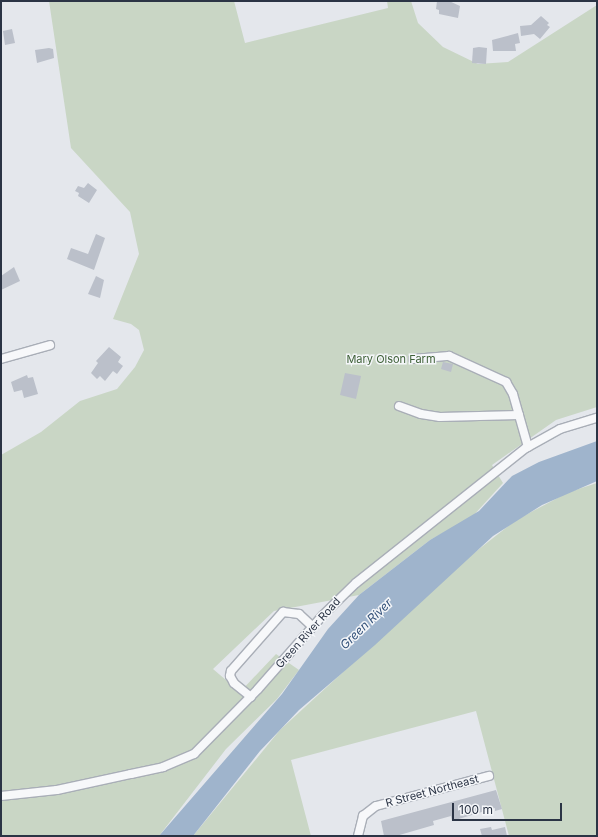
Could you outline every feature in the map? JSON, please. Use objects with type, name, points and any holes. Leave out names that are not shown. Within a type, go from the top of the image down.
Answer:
[{"type":"street","points":[[1,358],[50,345]]},
{"type":"street","points":[[412,359],[449,356],[506,382],[513,394],[528,446]]},
{"type":"street","points":[[399,406],[421,414],[440,417],[519,415]]},
{"type":"street","name":"Green River Road","points":[[1,796],[57,790],[178,762],[201,749],[251,697],[312,626],[356,583],[528,446],[560,429],[597,418]]},
{"type":"street","points":[[251,697],[234,683],[230,676],[231,671],[283,612],[299,614],[312,626]]},
{"type":"street","name":"R Street Northeast","points":[[358,836],[359,825],[364,816],[376,806],[489,776]]},
{"type":"green space","name":"Mary Olson Farm","points":[[49,1],[234,1],[245,43],[388,8],[387,1],[411,1],[418,23],[443,47],[478,64],[508,62],[597,5],[597,407],[556,420],[492,465],[503,483],[472,517],[430,540],[359,595],[274,611],[213,669],[240,692],[276,654],[299,670],[277,699],[226,749],[159,836],[1,836],[1,455],[41,432],[80,401],[117,389],[135,367],[144,350],[139,330],[131,324],[113,319],[139,254],[130,212],[71,148]]},
{"type":"green space","points":[[597,483],[597,836],[509,836],[476,711],[291,760],[311,836],[193,836],[280,730],[465,560],[516,520],[569,492]]},
{"type":"water","name":"Green River","points":[[597,441],[597,481],[542,505],[493,536],[375,645],[299,710],[260,751],[193,836],[159,836],[282,694],[328,629],[359,595],[430,540],[479,511],[512,476],[539,462]]},
{"type":"building","points":[[437,1],[449,1],[460,6],[458,18],[439,14],[439,10],[436,9]]},
{"type":"building","points":[[541,16],[549,23],[547,25],[550,27],[540,39],[534,34],[521,36],[520,26],[531,25]]},
{"type":"building","points":[[12,29],[15,43],[5,45],[3,31]]},
{"type":"building","points":[[518,33],[520,43],[515,44],[516,51],[493,51],[492,40]]},
{"type":"building","points":[[49,48],[53,49],[54,58],[37,63],[35,50]]},
{"type":"building","points":[[473,48],[487,48],[486,64],[472,63]]},
{"type":"building","points":[[88,183],[97,190],[89,203],[78,196],[79,193],[75,191],[78,186],[84,188]]},
{"type":"building","points":[[96,234],[105,238],[94,270],[67,259],[71,248],[88,254]]},
{"type":"building","points":[[14,267],[20,281],[1,290],[1,276]]},
{"type":"building","points":[[96,276],[104,280],[100,298],[88,294]]},
{"type":"building","points":[[109,347],[121,357],[118,362],[123,366],[117,374],[113,371],[105,381],[100,376],[97,379],[91,373],[98,363],[96,361]]},
{"type":"building","points":[[443,362],[453,364],[451,372],[441,369]]},
{"type":"building","points":[[345,373],[361,376],[356,399],[340,395]]},
{"type":"building","points":[[27,375],[28,378],[33,377],[38,394],[24,398],[22,390],[14,392],[11,382]]},
{"type":"building","points":[[496,790],[502,809],[495,811],[495,808],[452,821],[451,816],[433,821],[434,825],[396,836],[384,836],[381,821]]},
{"type":"building","points":[[491,827],[492,830],[505,827],[507,836],[482,836],[480,829]]}]
